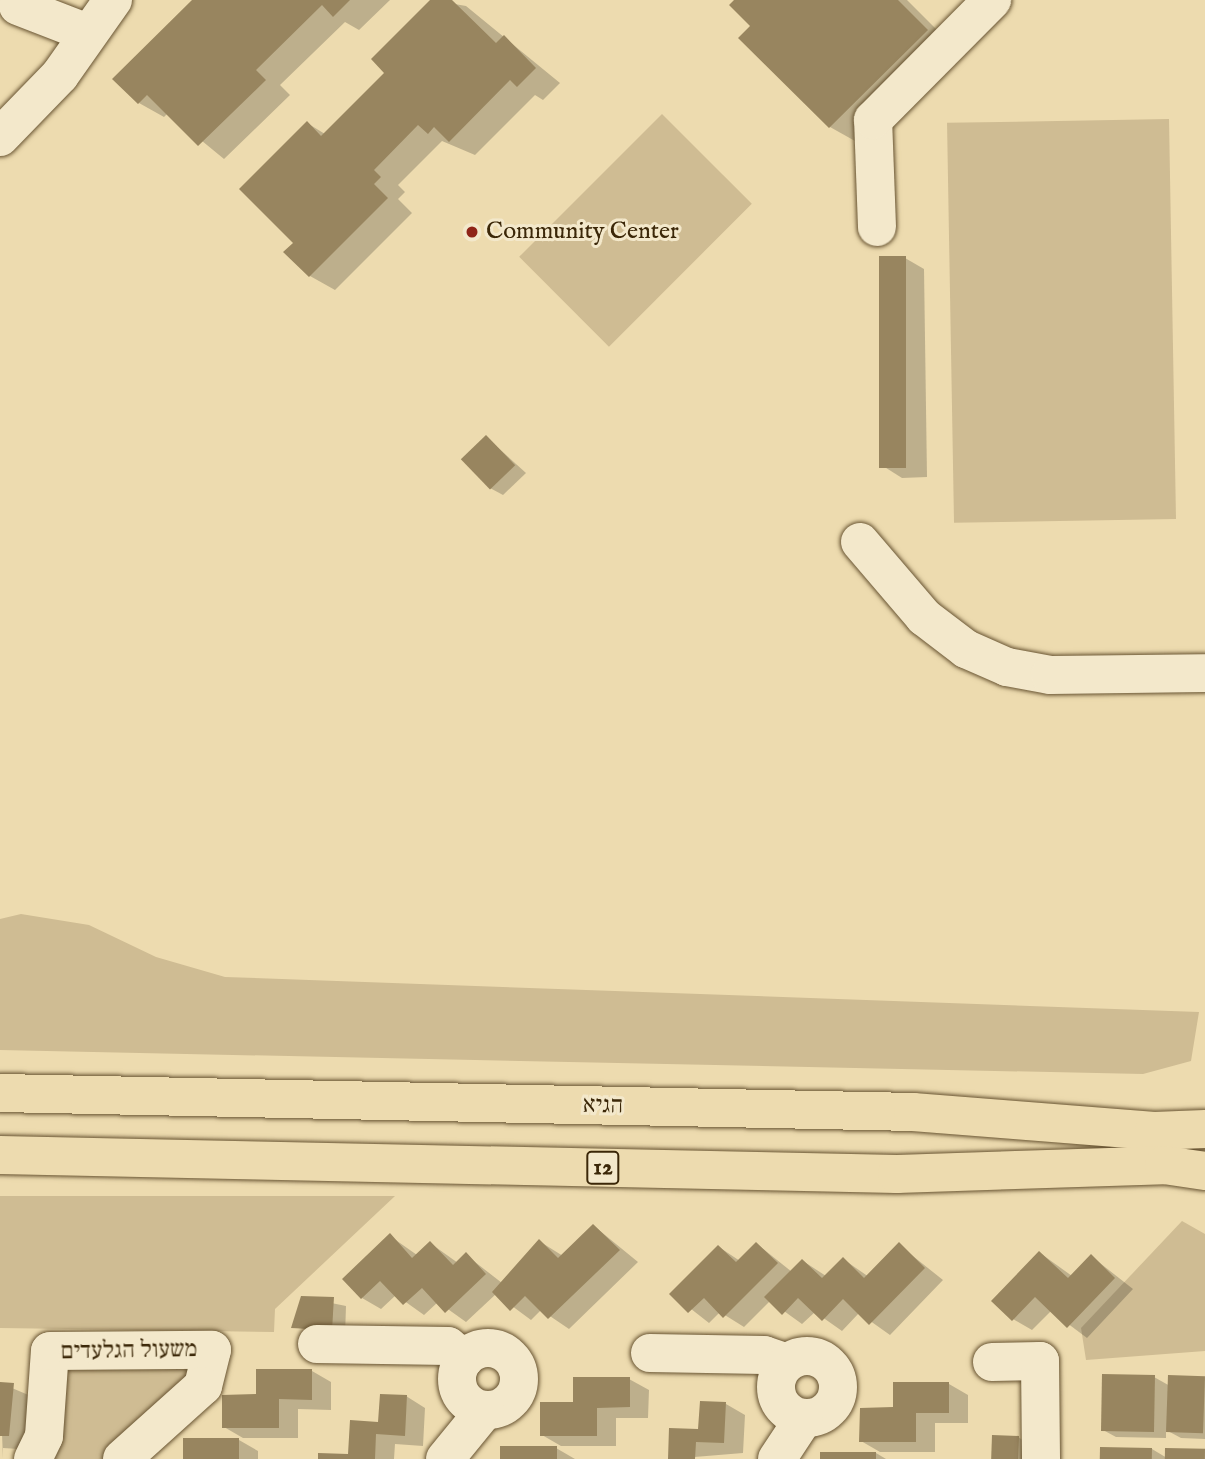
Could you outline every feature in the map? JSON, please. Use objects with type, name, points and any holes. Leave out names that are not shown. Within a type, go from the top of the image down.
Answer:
[{"type":"highway","name":"הגיא","points":[[0,1093],[913,1112],[1022,1121],[1205,1129]]},
{"type":"highway","points":[[1022,1121],[1125,1124],[1205,1105]]},
{"type":"highway","name":"12","points":[[0,1155],[897,1174],[1164,1165],[1205,1171]]},
{"type":"highway","points":[[897,1174],[1168,1190],[1205,1198]]},
{"type":"street","points":[[0,137],[60,75],[85,32],[113,0]]},
{"type":"street","points":[[877,227],[873,120],[992,0]]},
{"type":"street","points":[[12,7],[85,32]]},
{"type":"street","points":[[860,542],[924,617],[966,649],[1007,667],[1050,675],[1205,673]]},
{"type":"street","points":[[317,1344],[448,1346],[464,1359]]},
{"type":"street","points":[[445,1459],[485,1410],[512,1399],[517,1368],[495,1349],[464,1359]]},
{"type":"street","name":"משעול הגלעדים","points":[[33,1459],[44,1436],[50,1351],[212,1350],[203,1386],[122,1459]]},
{"type":"street","points":[[650,1353],[764,1355],[787,1363],[814,1357],[836,1376],[831,1407],[804,1418],[778,1459]]},
{"type":"street","points":[[464,1359],[458,1391],[471,1406],[485,1410]]},
{"type":"street","points":[[992,1362],[1040,1361],[1041,1459]]},
{"type":"street","points":[[787,1363],[776,1379],[778,1399],[804,1418]]},
{"type":"shaded area","points":[[662,114],[752,204],[609,347],[519,257]]},
{"type":"shaded area","points":[[1169,119],[1176,519],[954,523],[947,123]]},
{"type":"shaded area","points":[[21,914],[89,925],[156,957],[225,977],[1199,1012],[1191,1061],[1143,1074],[0,1050],[0,919]]},
{"type":"shaded area","points":[[0,1196],[395,1196],[275,1309],[274,1332],[0,1328]]},
{"type":"shaded area","points":[[1182,1221],[1205,1234],[1205,1351],[1086,1360],[1081,1328]]},
{"type":"shaded area","points":[[194,1360],[188,1387],[106,1459],[52,1459],[63,1363]]},
{"type":"building","points":[[192,0],[350,0],[333,17],[322,5],[256,70],[266,80],[198,146],[147,95],[138,104],[112,79]]},
{"type":"building","points":[[430,0],[452,0],[496,43],[504,35],[536,68],[517,87],[510,80],[449,142],[434,127],[428,134],[418,125],[374,170],[381,177],[374,184],[388,198],[309,277],[283,252],[293,243],[239,189],[307,121],[321,136],[384,73],[371,59]]},
{"type":"building","points":[[734,0],[898,0],[928,30],[829,128],[738,38],[750,26],[729,5]]},
{"type":"building","points":[[879,256],[906,256],[906,468],[879,468]]},
{"type":"building","points":[[486,435],[515,465],[490,490],[461,459]]},
{"type":"building","points":[[593,1224],[620,1250],[548,1319],[525,1296],[510,1311],[492,1292],[539,1239],[558,1258]]},
{"type":"building","points":[[390,1233],[412,1258],[430,1241],[453,1265],[466,1252],[486,1274],[445,1313],[422,1288],[403,1305],[380,1281],[361,1299],[342,1279]]},
{"type":"building","points":[[756,1242],[778,1263],[723,1318],[704,1298],[688,1313],[669,1294],[718,1245],[736,1262]]},
{"type":"building","points":[[899,1242],[925,1268],[869,1325],[843,1299],[822,1321],[798,1298],[782,1315],[764,1297],[802,1259],[822,1278],[843,1257],[864,1278]]},
{"type":"building","points":[[1039,1251],[1068,1278],[1091,1254],[1115,1278],[1067,1328],[1035,1297],[1012,1321],[991,1301]]},
{"type":"building","points":[[301,1296],[334,1297],[332,1330],[291,1328]]},
{"type":"building","points":[[256,1369],[312,1369],[312,1400],[279,1399],[279,1428],[222,1428],[222,1395],[256,1394]]},
{"type":"building","points":[[1102,1374],[1155,1375],[1154,1432],[1101,1431]]},
{"type":"building","points":[[1168,1375],[1205,1376],[1203,1433],[1166,1432]]},
{"type":"building","points":[[573,1377],[630,1377],[630,1407],[597,1408],[597,1436],[540,1436],[540,1402],[573,1402]]},
{"type":"building","points":[[0,1382],[14,1383],[9,1436],[0,1436]]},
{"type":"building","points":[[893,1382],[949,1382],[949,1413],[916,1413],[916,1442],[859,1442],[860,1408],[893,1407]]},
{"type":"building","points":[[380,1394],[407,1395],[405,1436],[376,1434],[375,1459],[318,1459],[318,1453],[348,1454],[350,1420],[378,1422]]},
{"type":"building","points":[[700,1401],[726,1402],[724,1443],[696,1442],[695,1459],[668,1459],[669,1428],[698,1429]]},
{"type":"building","points":[[992,1435],[1019,1436],[1018,1459],[991,1459]]},
{"type":"building","points":[[183,1438],[239,1438],[239,1459],[183,1459]]},
{"type":"building","points":[[500,1446],[557,1446],[557,1459],[500,1459]]},
{"type":"building","points":[[1100,1447],[1152,1448],[1152,1459],[1100,1459]]},
{"type":"building","points":[[1165,1448],[1205,1449],[1205,1459],[1165,1459]]},
{"type":"building","points":[[820,1452],[876,1452],[876,1459],[820,1459]]},
{"type":"place","name":"Community Center","points":[[472,232]]}]
